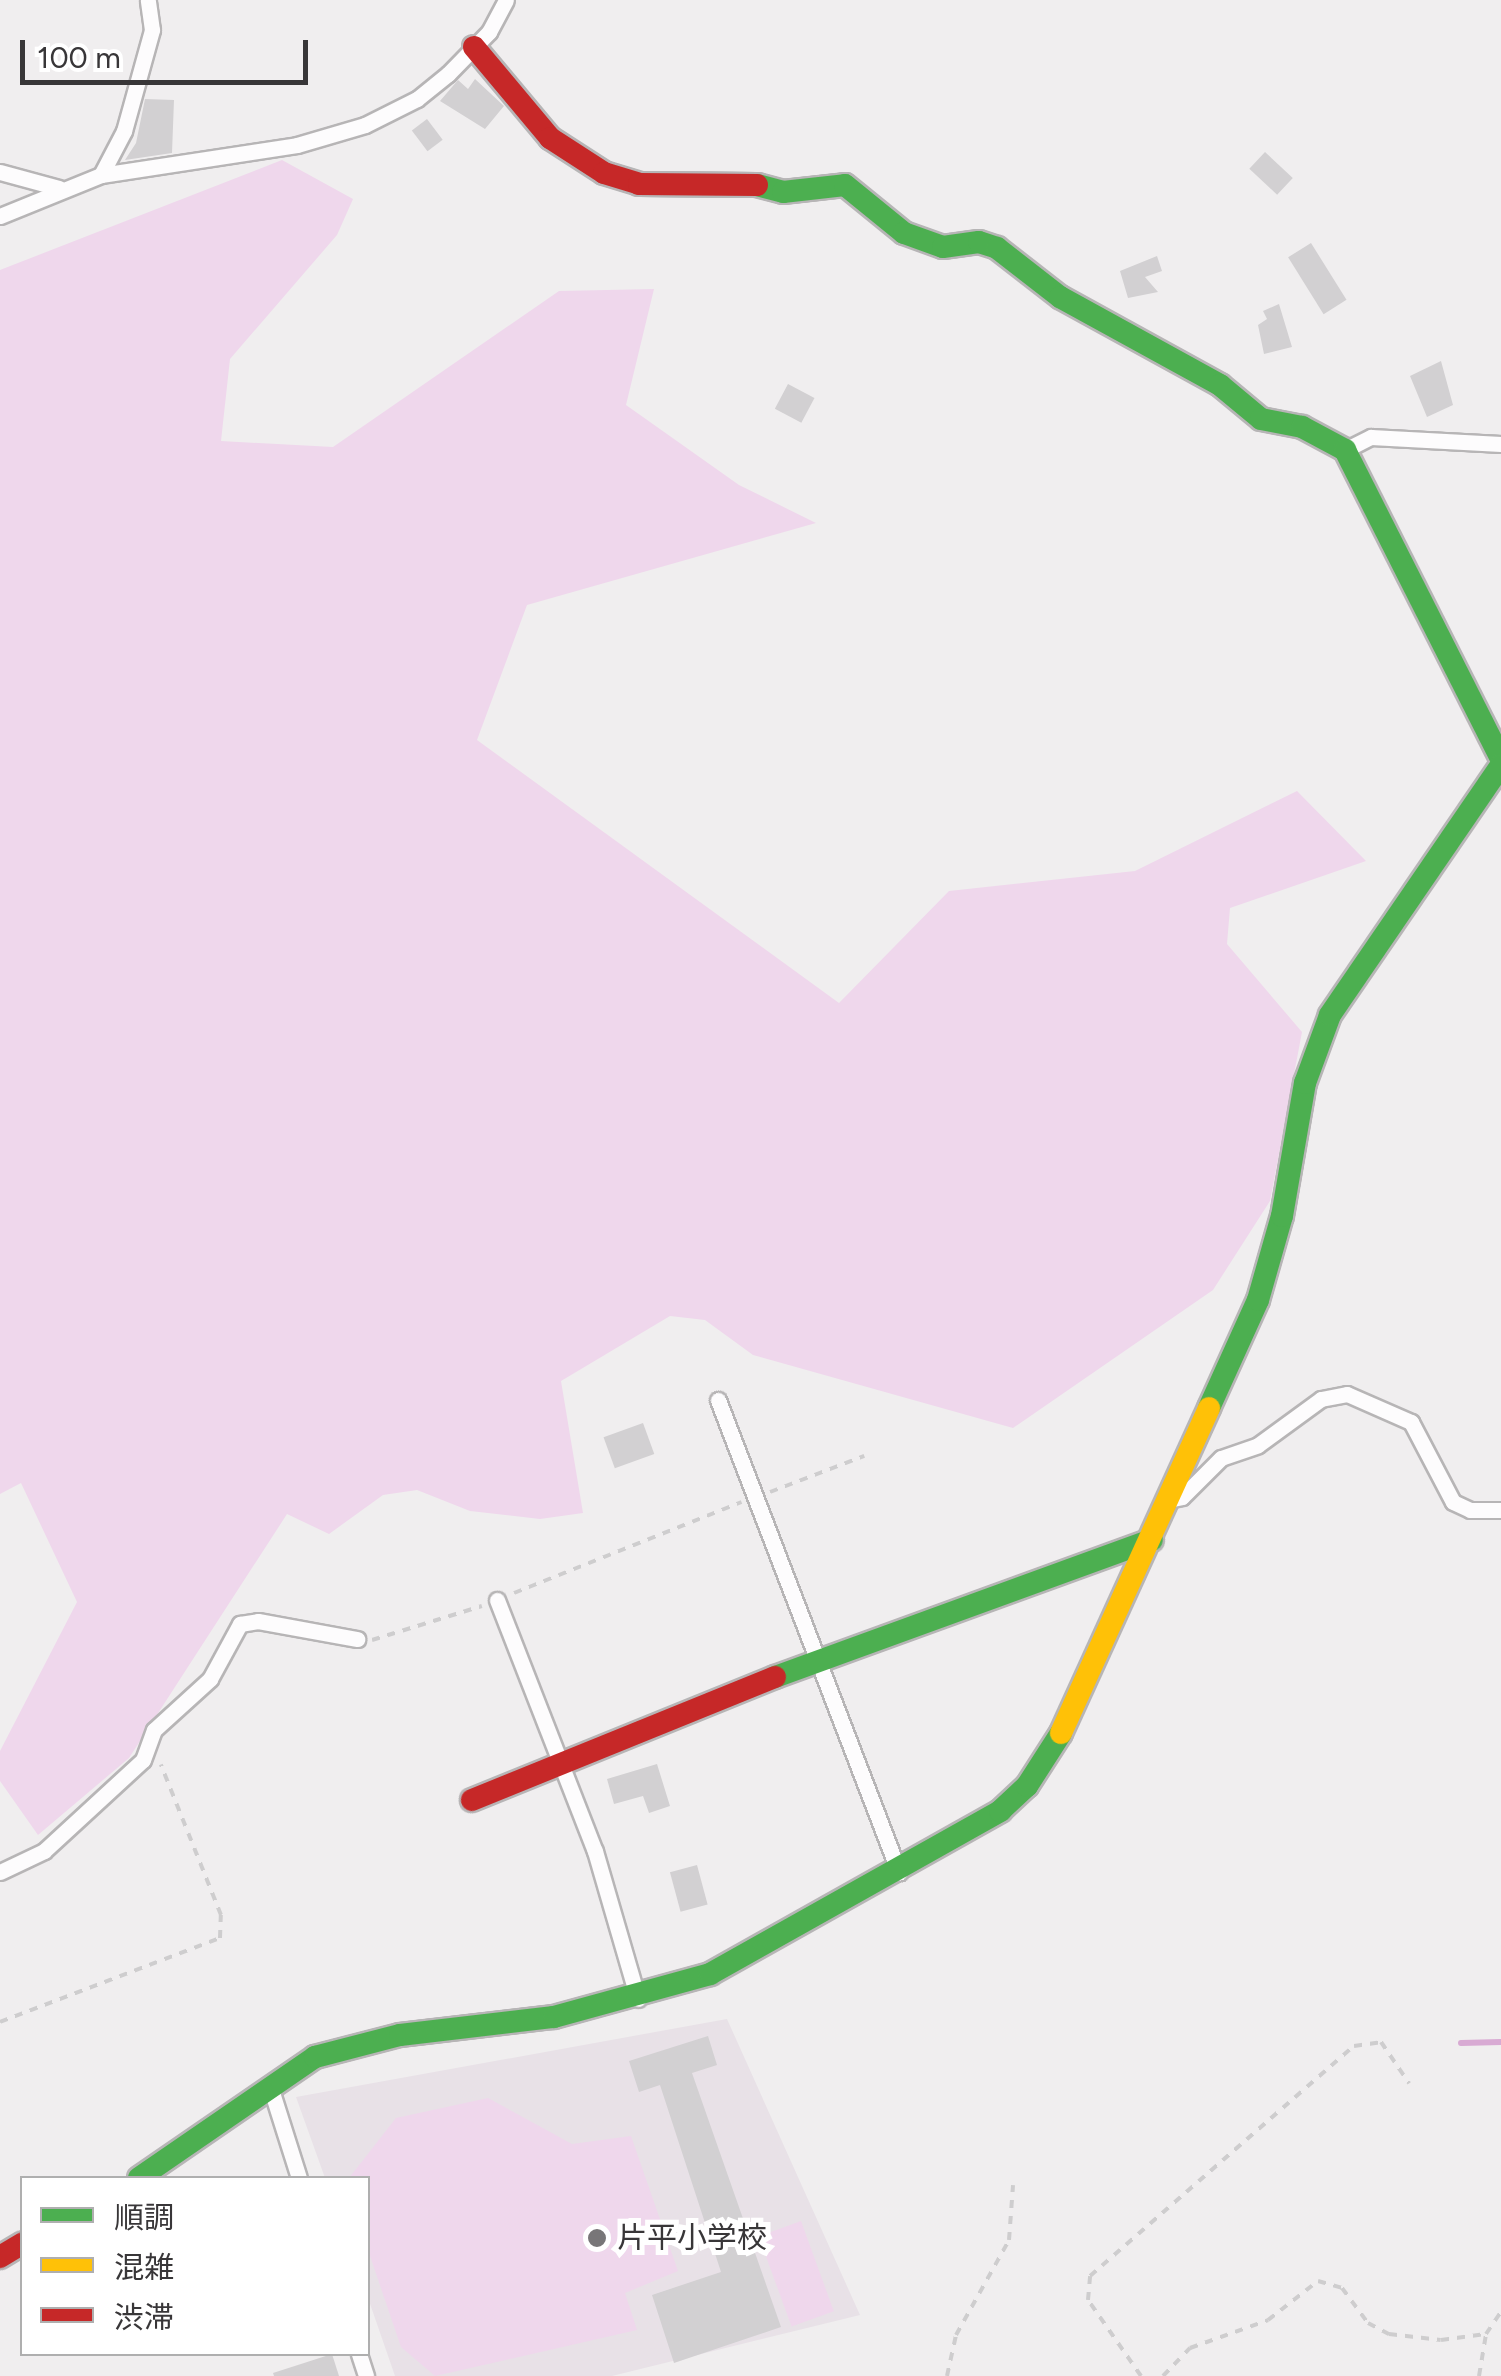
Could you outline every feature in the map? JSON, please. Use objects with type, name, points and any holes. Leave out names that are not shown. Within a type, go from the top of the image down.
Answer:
[{"type":"street","points":[[101,174],[124,131],[152,30],[148,0]]},
{"type":"street","points":[[0,216],[59,188],[101,174],[341,135],[417,99],[474,47],[506,0]]},
{"type":"street","points":[[142,2176],[203,2140],[270,2086],[316,2056],[352,2044],[638,1999],[710,1974],[899,1872],[1000,1812],[1027,1786],[1057,1743],[1152,1540],[1272,1259],[1305,1083],[1330,1015],[1501,762],[1345,450],[1302,427],[1261,420],[1220,385],[1060,296],[997,248],[979,242],[942,246],[904,234],[845,185],[783,192],[743,182],[639,184],[604,174],[550,138],[474,47]]},
{"type":"street","points":[[0,172],[59,188]]},
{"type":"street","points":[[1345,450],[1371,436],[1501,444]]},
{"type":"street","points":[[1168,1500],[1182,1497],[1221,1458],[1258,1446],[1332,1394],[1411,1422],[1454,1502],[1470,1510],[1501,1510]]},
{"type":"street","points":[[718,1400],[899,1872]]},
{"type":"street","points":[[472,1800],[818,1660],[1152,1540]]},
{"type":"street","points":[[498,1600],[563,1764],[638,1999]]},
{"type":"street","points":[[0,1872],[30,1860],[72,1830],[148,1749],[154,1730],[210,1679],[245,1621],[357,1639]]},
{"type":"street","points":[[270,2086],[298,2176]]},
{"type":"path","points":[[357,1639],[383,1639],[498,1600],[864,1456]]},
{"type":"path","points":[[0,2022],[220,1938],[216,1902],[168,1776],[148,1749]]},
{"type":"path","points":[[1141,2376],[1088,2300],[1090,2276],[1354,2046],[1381,2042],[1409,2083]]},
{"type":"path","points":[[947,2376],[956,2335],[1009,2240],[1013,2185]]},
{"type":"path","points":[[1163,2376],[1190,2348],[1268,2320],[1318,2281],[1342,2288],[1368,2324],[1389,2334],[1441,2340],[1486,2334]]},
{"type":"path","points":[[1479,2376],[1486,2334],[1501,2312]]},
{"type":"shaded area","points":[[282,160],[353,199],[337,235],[230,359],[221,441],[333,447],[559,291],[654,289],[626,405],[739,485],[816,523],[527,605],[477,740],[839,1003],[949,891],[1135,871],[1297,791],[1366,861],[1230,908],[1227,944],[1302,1032],[1270,1201],[1213,1290],[1013,1428],[753,1355],[705,1320],[670,1316],[561,1381],[583,1513],[540,1519],[470,1511],[417,1490],[383,1495],[329,1534],[287,1514],[129,1758],[38,1835],[0,1781],[0,1751],[77,1602],[21,1483],[0,1494],[0,270]]},
{"type":"shaded area","name":"片平小学校","points":[[727,2019],[860,2315],[612,2376],[395,2376],[370,2304],[370,2176],[324,2176],[296,2097]]},
{"type":"shaded area","points":[[488,2098],[572,2144],[631,2136],[678,2271],[625,2293],[637,2330],[435,2376],[401,2347],[370,2256],[370,2176],[351,2176],[396,2118]]},
{"type":"shaded area","points":[[801,2221],[834,2311],[792,2327],[759,2236]]},
{"type":"building","points":[[475,79],[504,106],[485,129],[440,101],[458,80],[468,89]]},
{"type":"building","points":[[145,99],[174,100],[172,153],[125,160],[136,143]]},
{"type":"building","points":[[427,119],[443,140],[427,151],[412,130]]},
{"type":"building","points":[[1265,152],[1293,178],[1277,195],[1249,169]]},
{"type":"building","points":[[1311,243],[1347,300],[1324,314],[1288,257]]},
{"type":"building","points":[[1157,256],[1162,271],[1145,277],[1158,292],[1128,298],[1120,271]]},
{"type":"building","points":[[1279,304],[1292,347],[1264,354],[1258,325],[1267,319],[1263,311]]},
{"type":"building","points":[[1441,361],[1453,405],[1427,417],[1410,376]]},
{"type":"building","points":[[788,384],[814,398],[801,423],[775,409]]},
{"type":"building","points":[[643,1423],[654,1454],[615,1468],[604,1437]]},
{"type":"building","points":[[657,1764],[670,1806],[649,1813],[643,1796],[614,1804],[607,1779]]},
{"type":"building","points":[[697,1865],[708,1905],[681,1912],[670,1872]]},
{"type":"building","points":[[708,2036],[717,2065],[692,2073],[781,2327],[674,2363],[652,2295],[721,2272],[660,2085],[639,2092],[629,2061]]},
{"type":"building","points":[[333,2356],[339,2376],[274,2376],[273,2373]]},
{"type":"waterway","points":[[1461,2043],[1501,2042]]},
{"type":"traffic: fast","points":[[757,185],[783,192],[845,185],[904,233],[943,247],[979,242],[997,248],[1060,297],[1220,385],[1261,419],[1302,427],[1345,450],[1501,759]]},
{"type":"traffic: fast","points":[[1209,1408],[1258,1300],[1282,1216],[1305,1083],[1330,1015],[1501,765]]},
{"type":"traffic: fast","points":[[775,1677],[1152,1540]]},
{"type":"traffic: fast","points":[[142,2176],[315,2057],[400,2035],[554,2017],[710,1974],[1000,1811],[1027,1786],[1061,1733]]},
{"type":"traffic: slow","points":[[1061,1733],[1209,1408]]},
{"type":"traffic: jam","points":[[474,47],[550,138],[604,173],[639,184],[757,185]]},
{"type":"traffic: jam","points":[[472,1800],[775,1677]]},
{"type":"traffic: jam","points":[[0,2257],[20,2245]]},
{"type":"place","name":"片平小学校","points":[[597,2238]]}]
